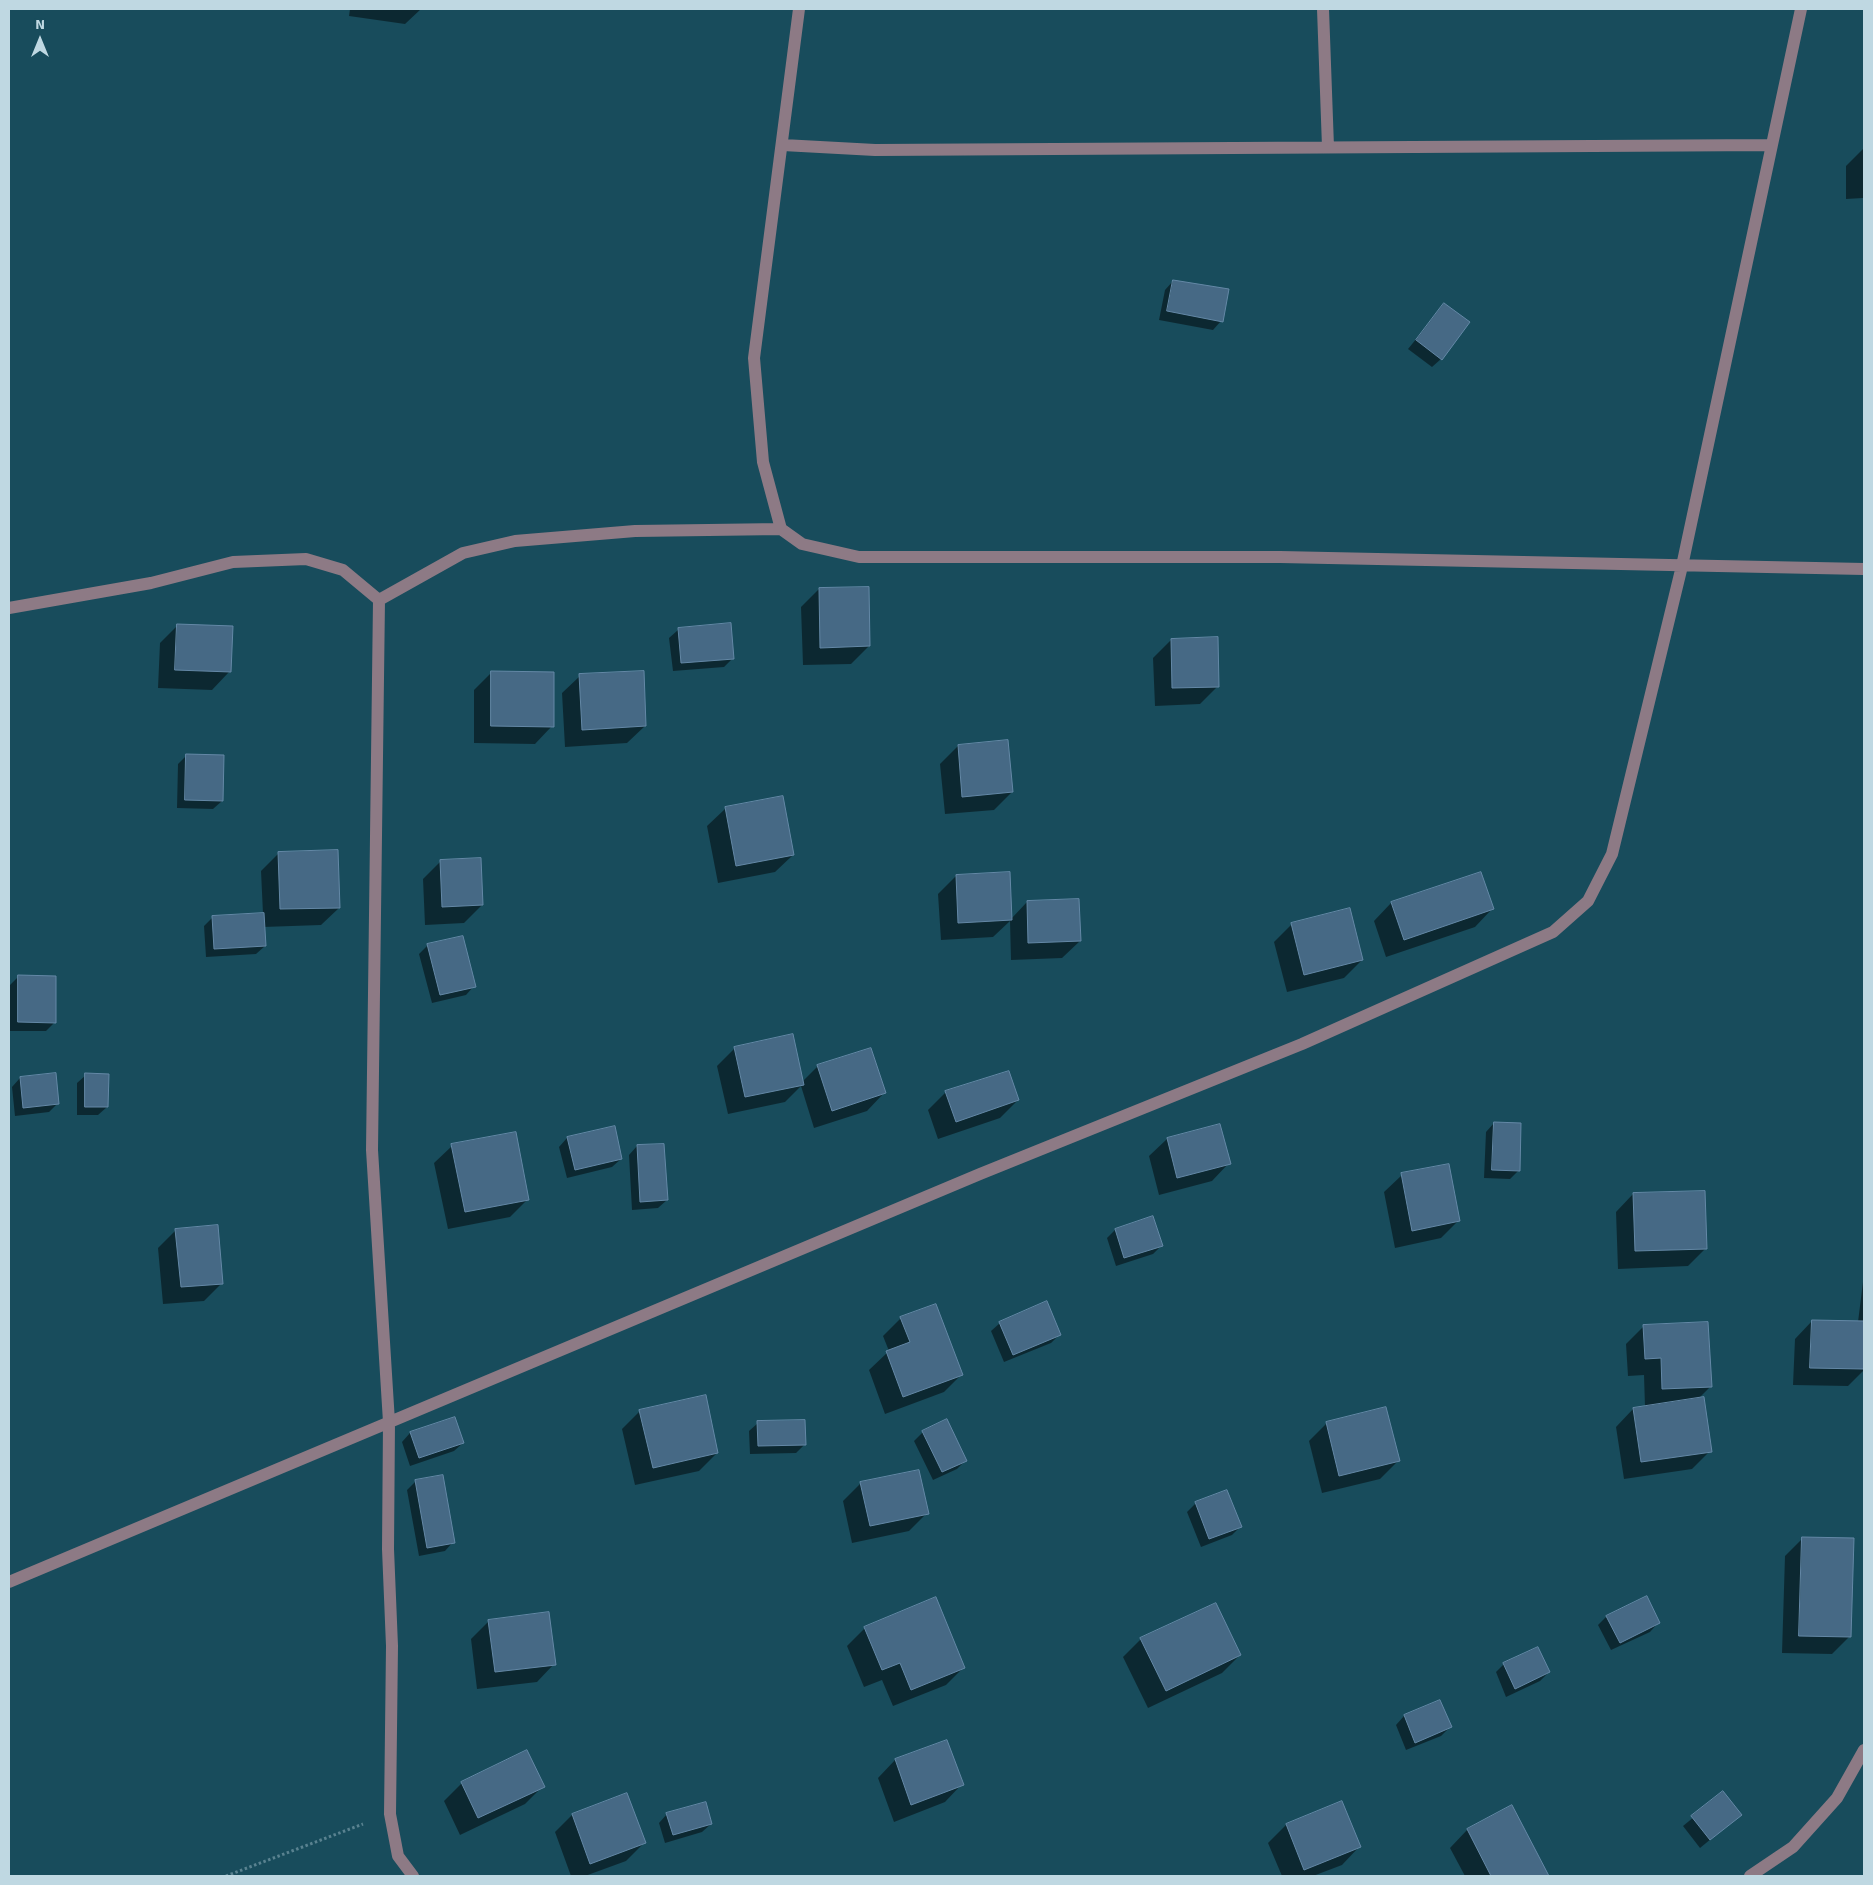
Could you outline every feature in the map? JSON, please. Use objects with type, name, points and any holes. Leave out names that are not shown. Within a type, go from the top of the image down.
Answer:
[{"type":"street","points":[[781,529],[763,462],[754,358],[800,9]]},
{"type":"street","points":[[1323,9],[1328,147]]},
{"type":"street","points":[[9,1582],[971,1178],[1302,1044],[1553,932],[1588,900],[1612,854],[1682,566],[1801,9]]},
{"type":"street","points":[[783,145],[875,150],[1772,144]]},
{"type":"street","points":[[379,600],[463,553],[515,542],[635,531],[781,529],[802,544],[859,557],[1270,557],[1864,569]]},
{"type":"street","points":[[9,608],[151,583],[233,562],[306,559],[343,570],[379,600]]},
{"type":"street","points":[[379,600],[372,1150],[389,1422],[388,1549],[392,1646],[390,1814],[398,1856],[413,1876]]},
{"type":"street","points":[[1750,1876],[1792,1847],[1837,1798],[1864,1750]]},
{"type":"path","points":[[226,1876],[390,1814]]},
{"type":"building","points":[[1173,280],[1229,289],[1223,322],[1167,311]]},
{"type":"building","points":[[1444,303],[1470,322],[1442,360],[1416,340]]},
{"type":"building","points":[[869,587],[870,646],[820,648],[819,588]]},
{"type":"building","points":[[731,623],[734,659],[681,663],[678,628]]},
{"type":"building","points":[[177,624],[233,626],[231,672],[175,670]]},
{"type":"building","points":[[1218,637],[1219,687],[1172,688],[1171,639]]},
{"type":"building","points":[[491,671],[554,672],[554,727],[491,726]]},
{"type":"building","points":[[644,671],[646,726],[582,730],[579,674]]},
{"type":"building","points":[[1008,740],[1013,792],[962,797],[958,745]]},
{"type":"building","points":[[186,754],[224,755],[223,801],[185,800]]},
{"type":"building","points":[[783,796],[794,855],[736,866],[725,807]]},
{"type":"building","points":[[338,850],[340,908],[280,909],[278,852]]},
{"type":"building","points":[[481,858],[483,905],[442,907],[440,860]]},
{"type":"building","points":[[1010,872],[1012,920],[958,923],[956,875]]},
{"type":"building","points":[[1481,872],[1494,909],[1404,940],[1391,902]]},
{"type":"building","points":[[1079,899],[1081,941],[1028,943],[1027,901]]},
{"type":"building","points":[[1350,908],[1363,960],[1304,975],[1291,923]]},
{"type":"building","points":[[264,913],[266,946],[214,949],[212,916]]},
{"type":"building","points":[[463,936],[476,987],[440,995],[427,944]]},
{"type":"building","points":[[18,975],[56,976],[56,1023],[18,1022]]},
{"type":"building","points":[[793,1034],[804,1085],[745,1097],[734,1047]]},
{"type":"building","points":[[871,1048],[886,1093],[832,1111],[817,1065]]},
{"type":"building","points":[[1009,1071],[1019,1100],[956,1122],[945,1091]]},
{"type":"building","points":[[56,1073],[59,1104],[23,1108],[20,1077]]},
{"type":"building","points":[[85,1073],[109,1074],[108,1107],[85,1107]]},
{"type":"building","points":[[1494,1122],[1521,1123],[1520,1171],[1492,1170]]},
{"type":"building","points":[[1220,1124],[1231,1164],[1177,1178],[1167,1138]]},
{"type":"building","points":[[615,1126],[622,1159],[575,1170],[567,1137]]},
{"type":"building","points":[[516,1132],[529,1200],[465,1212],[451,1144]]},
{"type":"building","points":[[664,1144],[668,1200],[640,1202],[637,1145]]},
{"type":"building","points":[[1449,1164],[1460,1221],[1412,1231],[1401,1173]]},
{"type":"building","points":[[1705,1191],[1707,1249],[1635,1251],[1633,1193]]},
{"type":"building","points":[[1153,1216],[1163,1246],[1124,1258],[1115,1229]]},
{"type":"building","points":[[218,1225],[223,1284],[181,1287],[175,1229]]},
{"type":"building","points":[[1047,1301],[1061,1335],[1013,1355],[999,1322]]},
{"type":"building","points":[[936,1304],[963,1375],[903,1397],[886,1351],[910,1342],[900,1317]]},
{"type":"building","points":[[1812,1320],[1864,1321],[1864,1369],[1810,1368]]},
{"type":"building","points":[[1708,1322],[1712,1387],[1662,1389],[1661,1358],[1645,1359],[1643,1325]]},
{"type":"building","points":[[706,1395],[718,1453],[653,1468],[639,1410]]},
{"type":"building","points":[[1704,1397],[1712,1452],[1641,1462],[1633,1408]]},
{"type":"building","points":[[1386,1407],[1400,1461],[1339,1476],[1326,1422]]},
{"type":"building","points":[[455,1417],[464,1443],[419,1458],[410,1432]]},
{"type":"building","points":[[947,1419],[967,1461],[942,1472],[922,1431]]},
{"type":"building","points":[[805,1420],[806,1445],[758,1446],[757,1421]]},
{"type":"building","points":[[919,1470],[929,1514],[870,1526],[860,1482]]},
{"type":"building","points":[[443,1475],[455,1543],[427,1548],[415,1480]]},
{"type":"building","points":[[1227,1490],[1242,1527],[1209,1539],[1195,1502]]},
{"type":"building","points":[[1802,1537],[1854,1538],[1851,1637],[1799,1636]]},
{"type":"building","points":[[1647,1596],[1660,1623],[1620,1643],[1606,1616]]},
{"type":"building","points":[[936,1597],[965,1668],[911,1690],[900,1663],[882,1670],[864,1627]]},
{"type":"building","points":[[1216,1603],[1241,1655],[1166,1691],[1140,1638]]},
{"type":"building","points":[[549,1612],[556,1665],[495,1672],[488,1620]]},
{"type":"building","points":[[1538,1647],[1550,1672],[1515,1689],[1503,1663]]},
{"type":"building","points":[[1440,1700],[1452,1727],[1415,1743],[1404,1715]]},
{"type":"building","points":[[947,1740],[964,1785],[911,1805],[895,1759]]},
{"type":"building","points":[[527,1750],[545,1787],[478,1818],[461,1782]]},
{"type":"building","points":[[1723,1791],[1742,1815],[1710,1840],[1691,1816]]},
{"type":"building","points":[[627,1793],[646,1843],[590,1864],[572,1814]]},
{"type":"building","points":[[1342,1801],[1361,1847],[1304,1870],[1286,1824]]},
{"type":"building","points":[[706,1802],[712,1824],[673,1835],[666,1813]]},
{"type":"building","points":[[1512,1805],[1549,1876],[1491,1876],[1467,1829]]}]
